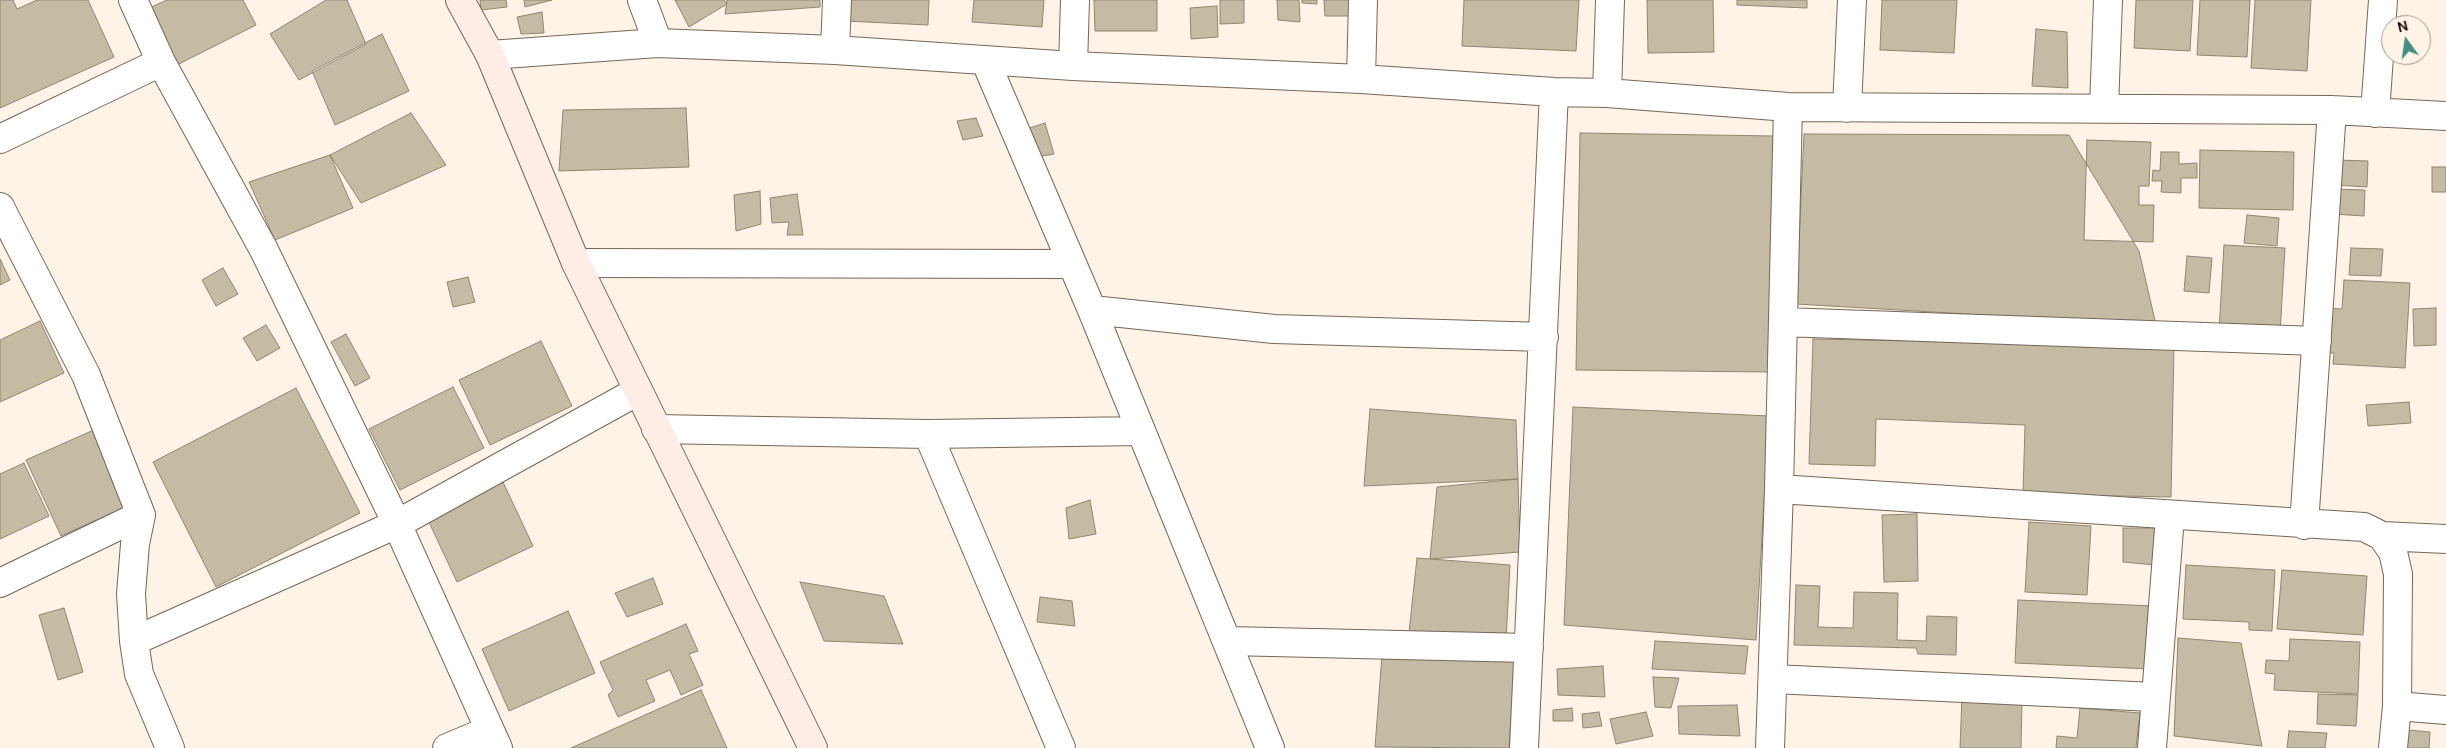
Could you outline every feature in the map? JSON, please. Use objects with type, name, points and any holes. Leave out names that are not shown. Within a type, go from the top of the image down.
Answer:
[{"type":"street","points":[[133,0],[161,62],[264,250],[397,524],[494,739],[447,748]]},
{"type":"street","points":[[460,0],[490,55],[576,263],[813,748]]},
{"type":"street","points":[[642,0],[658,43]]},
{"type":"street","points":[[835,50],[837,0]]},
{"type":"street","points":[[1073,66],[1075,0]]},
{"type":"street","points":[[1361,79],[1363,0]]},
{"type":"street","points":[[1608,93],[1610,0]]},
{"type":"street","points":[[1847,108],[1852,0]]},
{"type":"street","points":[[2104,108],[2108,0]]},
{"type":"street","points":[[2374,113],[2383,0]]},
{"type":"street","points":[[490,55],[658,43],[835,50],[1073,66],[1361,79],[1554,92],[1608,93],[1788,107],[2332,110],[2446,116]]},
{"type":"street","points":[[985,60],[1092,310],[1270,748]]},
{"type":"street","points":[[0,139],[161,62]]},
{"type":"street","points":[[1524,748],[1554,92]]},
{"type":"street","points":[[1770,748],[1780,489],[1788,107]]},
{"type":"street","points":[[2304,525],[2332,110]]},
{"type":"street","points":[[0,207],[86,375],[141,515],[135,544],[131,594],[134,641],[139,674],[170,748]]},
{"type":"street","points":[[576,263],[1072,264]]},
{"type":"street","points":[[1092,310],[1274,329],[1544,337]]},
{"type":"street","points":[[1782,322],[2317,341]]},
{"type":"street","points":[[134,641],[397,524],[638,391]]},
{"type":"street","points":[[656,429],[928,434],[1140,431]]},
{"type":"street","points":[[928,434],[1060,748]]},
{"type":"street","points":[[1780,489],[2304,525],[2364,527],[2382,536],[2446,539]]},
{"type":"street","points":[[0,582],[141,515]]},
{"type":"street","points":[[2152,748],[2154,697],[2170,516]]},
{"type":"street","points":[[2382,536],[2393,552],[2398,574],[2397,706],[2393,748]]},
{"type":"street","points":[[1228,641],[1529,648]]},
{"type":"street","points":[[1773,679],[2154,697]]},
{"type":"street","points":[[2397,706],[2446,710]]},
{"type":"building","points":[[0,0],[13,0],[17,9],[37,0],[88,0],[114,57],[0,108]]},
{"type":"building","points":[[167,0],[243,0],[256,25],[171,68],[149,8]]},
{"type":"building","points":[[326,0],[347,0],[366,44],[299,80],[270,34]]},
{"type":"building","points":[[480,0],[506,0],[507,7],[481,10]]},
{"type":"building","points":[[524,0],[552,0],[525,7]]},
{"type":"building","points":[[675,0],[724,0],[727,4],[689,27]]},
{"type":"building","points":[[727,0],[820,0],[820,7],[725,14]]},
{"type":"building","points":[[846,0],[929,0],[928,25],[845,21]]},
{"type":"building","points":[[974,0],[1044,0],[1042,27],[972,22]]},
{"type":"building","points":[[1094,0],[1157,0],[1157,31],[1095,31]]},
{"type":"building","points":[[1220,0],[1244,0],[1244,23],[1220,24]]},
{"type":"building","points":[[1277,0],[1299,0],[1300,22],[1278,20]]},
{"type":"building","points":[[1302,0],[1317,0],[1317,4],[1302,3]]},
{"type":"building","points":[[1324,0],[1349,0],[1349,16],[1325,16]]},
{"type":"building","points":[[1464,0],[1579,0],[1576,51],[1462,46]]},
{"type":"building","points":[[1647,0],[1713,0],[1714,52],[1648,53]]},
{"type":"building","points":[[1737,0],[1807,0],[1807,8],[1737,5]]},
{"type":"building","points":[[1882,0],[1957,0],[1954,53],[1880,50]]},
{"type":"building","points":[[2136,0],[2193,0],[2190,51],[2134,48]]},
{"type":"building","points":[[2200,0],[2250,0],[2247,57],[2197,55]]},
{"type":"building","points":[[2255,0],[2311,0],[2307,71],[2251,68]]},
{"type":"building","points":[[1217,6],[1218,37],[1191,39],[1190,8]]},
{"type":"building","points":[[542,12],[544,33],[521,34],[517,17]]},
{"type":"building","points":[[2036,29],[2067,32],[2068,88],[2032,86]]},
{"type":"building","points":[[382,34],[409,91],[335,125],[312,71]]},
{"type":"building","points":[[686,108],[689,167],[559,171],[563,110]]},
{"type":"building","points":[[411,113],[446,165],[361,203],[330,155]]},
{"type":"building","points":[[976,118],[983,136],[963,140],[957,121]]},
{"type":"building","points":[[1045,123],[1054,154],[1031,158],[1023,130]]},
{"type":"building","points":[[1580,133],[1774,136],[1769,372],[1576,370]]},
{"type":"building","points":[[1804,134],[2069,135],[2139,251],[2156,325],[1796,304]]},
{"type":"building","points":[[2087,140],[2151,142],[2149,186],[2139,186],[2139,205],[2154,205],[2153,242],[2084,240]]},
{"type":"building","points":[[2200,150],[2294,152],[2293,210],[2199,208]]},
{"type":"building","points":[[2161,152],[2179,152],[2179,164],[2197,163],[2197,178],[2181,178],[2181,193],[2161,192],[2162,181],[2152,181],[2153,170],[2160,171]]},
{"type":"building","points":[[330,155],[353,208],[275,240],[249,182]]},
{"type":"building","points":[[2336,160],[2368,161],[2367,187],[2335,185]]},
{"type":"building","points":[[2432,167],[2446,167],[2446,192],[2432,192]]},
{"type":"building","points":[[2334,189],[2365,190],[2364,216],[2333,214]]},
{"type":"building","points":[[760,191],[761,224],[736,231],[734,195]]},
{"type":"building","points":[[797,194],[803,235],[787,235],[789,222],[772,223],[770,198]]},
{"type":"building","points":[[2247,215],[2279,218],[2277,246],[2244,243]]},
{"type":"building","points":[[2224,245],[2285,248],[2280,334],[2219,331]]},
{"type":"building","points":[[2351,248],[2383,249],[2381,276],[2349,275]]},
{"type":"building","points":[[2187,256],[2212,258],[2209,293],[2184,291]]},
{"type":"building","points":[[0,259],[10,280],[0,285]]},
{"type":"building","points":[[223,268],[238,294],[216,306],[202,280]]},
{"type":"building","points":[[468,277],[475,302],[453,307],[447,282]]},
{"type":"building","points":[[2344,280],[2410,283],[2405,368],[2333,364],[2334,353],[2324,353],[2326,308],[2342,309]]},
{"type":"building","points":[[2436,308],[2436,345],[2414,346],[2413,309]]},
{"type":"building","points":[[40,321],[64,373],[0,402],[0,340]]},
{"type":"building","points":[[266,325],[280,348],[257,361],[243,338]]},
{"type":"building","points":[[346,334],[370,378],[355,386],[331,342]]},
{"type":"building","points":[[1813,339],[2174,346],[2171,497],[2023,494],[2025,425],[1876,419],[1875,466],[1809,464]]},
{"type":"building","points":[[541,341],[572,406],[490,445],[459,380]]},
{"type":"building","points":[[453,387],[484,448],[400,490],[369,429]]},
{"type":"building","points":[[296,388],[360,513],[216,587],[153,462]]},
{"type":"building","points":[[2409,402],[2411,423],[2368,426],[2366,405]]},
{"type":"building","points":[[1573,407],[1769,416],[1756,640],[1564,625]]},
{"type":"building","points":[[1370,409],[1516,420],[1518,479],[1364,486]]},
{"type":"building","points":[[96,429],[130,505],[61,536],[26,460]]},
{"type":"building","points":[[24,463],[49,516],[0,539],[0,474]]},
{"type":"building","points":[[1518,479],[1520,552],[1430,559],[1437,487]]},
{"type":"building","points":[[503,482],[533,546],[457,582],[427,518]]},
{"type":"building","points":[[1090,500],[1096,534],[1069,539],[1066,508]]},
{"type":"building","points":[[1917,514],[1918,581],[1884,582],[1882,515]]},
{"type":"building","points":[[2029,522],[2091,526],[2087,595],[2025,592]]},
{"type":"building","points":[[2123,528],[2156,528],[2155,565],[2123,562]]},
{"type":"building","points":[[1417,558],[1510,565],[1506,641],[1409,632]]},
{"type":"building","points":[[2186,565],[2275,570],[2272,631],[2249,630],[2249,622],[2183,619]]},
{"type":"building","points":[[2282,570],[2367,576],[2363,635],[2277,629]]},
{"type":"building","points":[[653,578],[663,604],[627,617],[615,593]]},
{"type":"building","points":[[800,582],[884,596],[903,644],[824,641]]},
{"type":"building","points":[[1796,585],[1820,586],[1818,627],[1853,628],[1854,592],[1898,593],[1897,640],[1926,641],[1927,616],[1957,617],[1956,655],[1918,654],[1916,648],[1794,645]]},
{"type":"building","points":[[1040,597],[1072,601],[1075,626],[1037,622]]},
{"type":"building","points":[[2018,600],[2153,606],[2150,669],[2015,663]]},
{"type":"building","points":[[64,608],[83,672],[58,680],[39,615]]},
{"type":"building","points":[[568,611],[595,673],[509,711],[482,649]]},
{"type":"building","points":[[686,624],[698,651],[689,654],[703,685],[681,695],[670,670],[646,680],[655,701],[618,717],[608,695],[613,690],[600,662]]},
{"type":"building","points":[[2178,638],[2241,643],[2262,746],[2174,736]]},
{"type":"building","points":[[2290,639],[2360,642],[2358,694],[2274,690],[2275,674],[2265,673],[2266,660],[2289,661]]},
{"type":"building","points":[[1655,641],[1748,646],[1745,674],[1652,669]]},
{"type":"building","points":[[1382,655],[1515,660],[1509,748],[1375,747]]},
{"type":"building","points":[[1603,666],[1605,697],[1558,695],[1557,669]]},
{"type":"building","points":[[1653,677],[1679,678],[1671,708],[1655,707]]},
{"type":"building","points":[[701,690],[727,748],[571,748]]},
{"type":"building","points":[[2318,694],[2358,695],[2356,726],[2317,724]]},
{"type":"building","points":[[1962,697],[2022,701],[2021,748],[1960,748]]},
{"type":"building","points":[[1737,705],[1740,736],[1679,734],[1678,706]]},
{"type":"building","points":[[1572,708],[1573,721],[1553,721],[1553,710]]},
{"type":"building","points":[[2080,708],[2140,713],[2136,748],[2056,748],[2057,736],[2077,738]]},
{"type":"building","points":[[1599,712],[1602,726],[1583,728],[1582,714]]},
{"type":"building","points":[[1646,712],[1653,736],[1616,744],[1610,719]]},
{"type":"building","points":[[2408,730],[2430,732],[2429,748],[2406,748]]},
{"type":"building","points":[[2289,731],[2327,733],[2325,748],[2287,748]]}]
